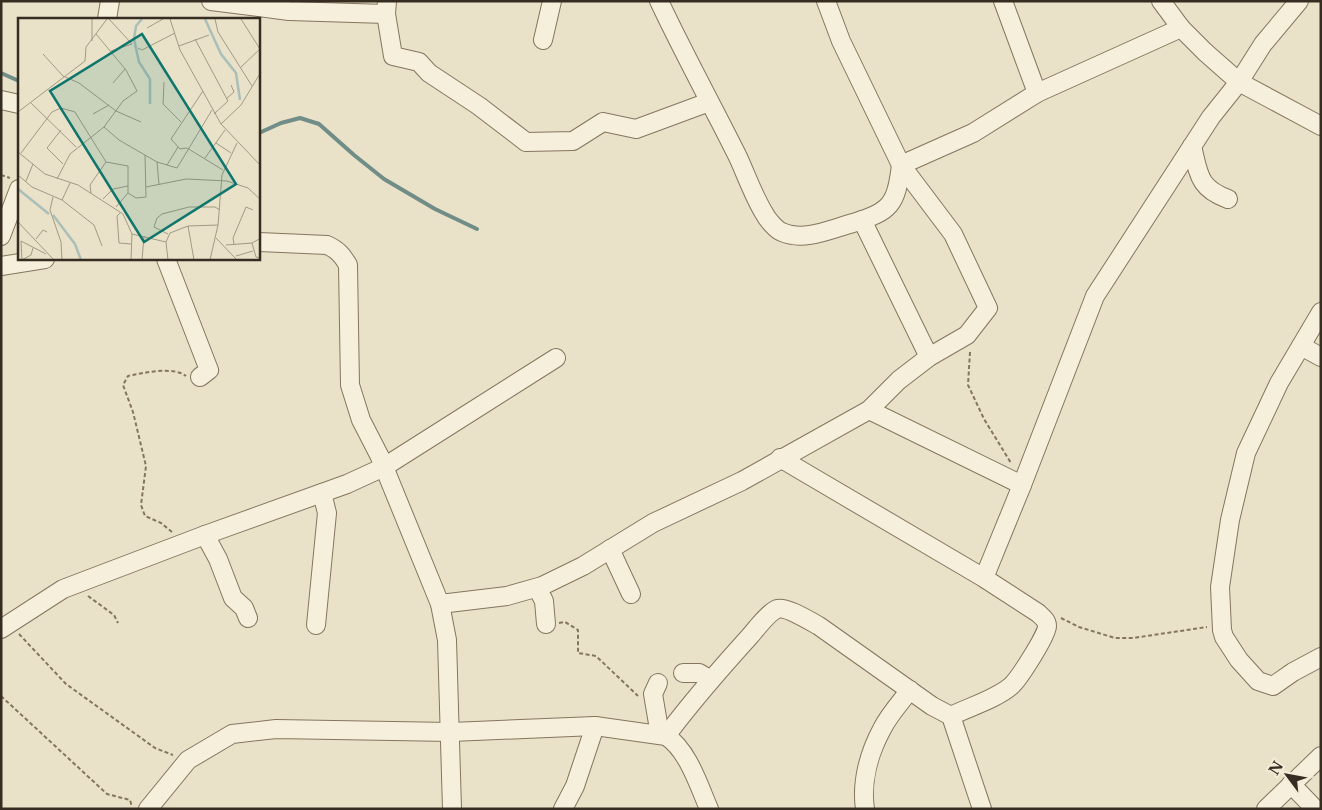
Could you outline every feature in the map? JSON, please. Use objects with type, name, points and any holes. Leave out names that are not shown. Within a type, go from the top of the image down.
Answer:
[{"type":"street","points":[[107,18],[110,1]]},
{"type":"street","points":[[211,1],[289,11],[387,8],[393,56],[419,62],[429,74],[479,106],[526,142],[573,141],[603,122],[636,129],[709,102]]},
{"type":"street","points":[[543,40],[552,1]]},
{"type":"street","points":[[659,1],[764,214],[781,232],[800,236],[818,233],[881,213],[891,205],[899,181],[901,165]]},
{"type":"street","points":[[440,604],[507,596],[537,588],[583,566],[653,523],[742,481],[780,458],[869,410],[898,380],[929,357],[967,335],[988,308],[953,234],[901,165],[848,58],[826,1]]},
{"type":"street","points":[[1003,1],[1037,93]]},
{"type":"street","points":[[1161,1],[1181,28],[1239,82],[1321,126]]},
{"type":"street","points":[[984,578],[1019,483],[1095,296],[1211,117],[1239,82],[1263,44],[1299,1]]},
{"type":"street","points":[[901,165],[973,133],[1037,93],[1181,28]]},
{"type":"street","points":[[1,100],[18,104]]},
{"type":"street","points":[[1192,146],[1200,178],[1206,188],[1228,200]]},
{"type":"street","points":[[1,236],[18,193]]},
{"type":"street","points":[[862,220],[929,357]]},
{"type":"street","points":[[260,242],[327,245],[335,248],[342,254],[348,265],[350,385],[361,420],[380,457],[440,604],[447,640],[452,809]]},
{"type":"street","points":[[1,266],[39,260]]},
{"type":"street","points":[[166,260],[209,370],[200,377]]},
{"type":"street","points":[[1321,312],[1279,383],[1246,453],[1230,520],[1220,587],[1222,630],[1239,660],[1258,681],[1273,686],[1293,672],[1321,657]]},
{"type":"street","points":[[1301,346],[1321,357]]},
{"type":"street","points":[[5,626],[63,588],[347,484],[384,467],[556,358]]},
{"type":"street","points":[[869,410],[1019,483]]},
{"type":"street","points":[[780,458],[984,578],[1038,613],[1045,620],[1047,626],[1041,640],[1018,678],[996,695],[951,716]]},
{"type":"street","points":[[316,624],[327,513],[322,492]]},
{"type":"street","points":[[205,535],[218,559],[233,598],[244,608],[248,618]]},
{"type":"street","points":[[610,549],[631,594]]},
{"type":"street","points":[[537,588],[544,600],[546,624]]},
{"type":"street","points":[[663,735],[757,628],[773,612],[781,608],[803,617],[818,626],[932,706],[951,716],[982,809]]},
{"type":"street","points":[[683,672],[699,674],[711,680]]},
{"type":"street","points":[[658,683],[653,694],[654,707],[663,735]]},
{"type":"street","points":[[865,809],[863,796],[868,761],[882,728],[910,690]]},
{"type":"street","points":[[563,809],[575,786],[595,726]]},
{"type":"street","points":[[148,809],[188,760],[232,734],[276,729],[451,732],[595,726],[663,735],[679,746],[697,779],[708,809]]},
{"type":"street","points":[[1266,809],[1321,756]]},
{"type":"street","points":[[1291,784],[1315,809]]},
{"type":"path","points":[[967,335],[970,352],[968,385],[984,419],[1009,458],[1019,483]]},
{"type":"path","points":[[178,546],[171,530],[145,516],[141,505],[146,466],[133,412],[123,385],[128,376],[153,372],[181,372],[191,381],[200,377]]},
{"type":"path","points":[[71,586],[114,615],[118,623]]},
{"type":"path","points":[[1045,620],[1061,618],[1079,627],[1115,638],[1133,638],[1208,627],[1222,630]]},
{"type":"path","points":[[546,624],[565,622],[578,630],[578,653],[596,656],[641,698],[654,707]]},
{"type":"path","points":[[5,626],[66,684],[155,748],[188,760]]},
{"type":"path","points":[[1,696],[107,794],[130,800],[133,809]]},
{"type":"waterway","points":[[1,73],[18,81]]},
{"type":"waterway","points":[[260,133],[281,123],[300,118],[319,124],[384,179],[435,209],[477,229]]}]
